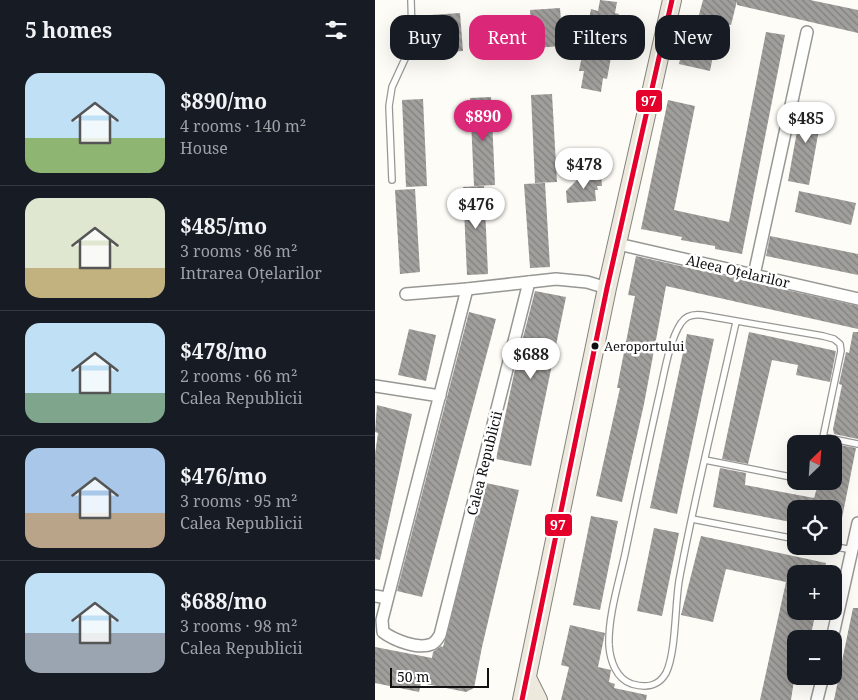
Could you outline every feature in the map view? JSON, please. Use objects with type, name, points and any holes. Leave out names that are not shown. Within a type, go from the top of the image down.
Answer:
[{"type":"main road","points":[[523,700],[607,288],[672,0]]},
{"type":"main road","points":[[509,700],[527,678]]},
{"type":"main road","points":[[527,678],[538,700]]},
{"type":"street","points":[[754,275],[807,32]]},
{"type":"street","name":"Aleea Oțelarilor","points":[[618,244],[858,299]]},
{"type":"street","points":[[406,294],[556,279],[587,282],[607,288]]},
{"type":"street","name":"Calea Republicii","points":[[387,598],[382,620],[383,632],[406,643],[424,646],[434,643],[440,635],[529,282]]},
{"type":"street","points":[[375,596],[387,598],[467,289]]},
{"type":"street","points":[[375,386],[440,396]]},
{"type":"street","points":[[834,630],[854,564],[852,550],[858,524]]},
{"type":"street","points":[[817,700],[821,685]]},
{"type":"lane","points":[[392,180],[389,106],[392,87],[411,48],[411,0]]},
{"type":"lane","points":[[736,322],[679,581],[674,632],[666,672],[657,683],[645,687],[629,683],[617,674],[609,645],[611,619],[671,348],[681,323],[688,316],[695,314],[834,339],[840,344],[840,362],[823,435]]},
{"type":"lane","points":[[843,441],[858,444]]},
{"type":"lane","points":[[705,460],[787,476]]},
{"type":"lane","points":[[692,519],[787,537]]},
{"type":"lane","points":[[842,548],[852,550]]},
{"type":"building","points":[[600,0],[617,2],[615,13],[619,14],[590,15],[591,9],[598,11]]},
{"type":"building","points":[[703,0],[810,0],[858,10],[858,33],[737,5],[737,1],[731,25],[730,15],[699,15]]},
{"type":"building","points":[[560,8],[561,15],[555,15],[555,47],[545,47],[545,15],[530,15],[530,10]]},
{"type":"building","points":[[460,13],[463,51],[459,51],[459,15],[430,15]]},
{"type":"building","points":[[766,32],[785,35],[742,254],[715,249],[715,246],[681,240],[682,237],[641,229],[668,100],[695,106],[674,210],[729,222]]},
{"type":"building","points":[[581,60],[611,60],[607,79],[603,78],[601,92],[581,88],[584,71],[579,71]]},
{"type":"building","points":[[680,60],[712,60],[710,71],[679,64]]},
{"type":"building","points":[[552,94],[557,182],[535,183],[531,95]]},
{"type":"building","points":[[491,97],[495,185],[474,186],[470,98]]},
{"type":"building","points":[[423,99],[427,186],[406,187],[402,100]]},
{"type":"building","points":[[802,104],[823,107],[809,185],[788,181]]},
{"type":"building","points":[[601,176],[602,186],[597,186],[598,190],[595,190],[596,201],[567,203],[566,191],[580,177]]},
{"type":"building","points":[[545,183],[550,267],[530,268],[524,184]]},
{"type":"building","points":[[484,186],[488,274],[467,275],[463,187]]},
{"type":"building","points":[[415,189],[420,272],[400,274],[395,190]]},
{"type":"building","points":[[799,191],[856,203],[851,225],[795,212]]},
{"type":"building","points":[[770,236],[858,254],[858,275],[766,256]]},
{"type":"building","points":[[636,256],[858,306],[858,329],[666,286],[644,404],[622,502],[596,496],[620,388],[617,388],[635,296],[628,295]]},
{"type":"building","points":[[535,291],[566,297],[531,466],[496,459],[515,369]]},
{"type":"building","points":[[469,312],[496,319],[422,597],[397,591]]},
{"type":"building","points":[[409,329],[436,335],[426,381],[398,375]]},
{"type":"building","points":[[749,332],[836,351],[830,382],[796,375],[798,365],[772,360],[748,464],[722,459]]},
{"type":"building","points":[[853,332],[858,332],[858,439],[834,434],[833,429],[842,385],[839,384],[846,352],[849,353]]},
{"type":"building","points":[[687,334],[714,339],[677,514],[650,508]]},
{"type":"building","points":[[377,405],[412,414],[380,560],[375,559],[375,454],[378,433],[375,432]]},
{"type":"building","points":[[843,446],[856,448],[842,518],[842,500],[787,500],[787,521],[713,507],[720,468],[746,473],[745,485],[814,498],[816,490],[843,490]]},
{"type":"building","points":[[486,483],[519,490],[474,688],[466,692],[421,683],[419,692],[375,683],[375,647],[432,658],[433,652],[441,646],[443,647]]},
{"type":"building","points":[[591,516],[618,521],[600,610],[573,605]]},
{"type":"building","points":[[654,528],[679,533],[662,616],[637,611]]},
{"type":"building","points":[[701,536],[826,563],[825,565],[787,565],[787,620],[814,620],[812,630],[787,630],[787,685],[793,685],[791,700],[760,700],[786,582],[726,569],[713,622],[681,615]]},
{"type":"building","points":[[853,608],[858,608],[858,700],[834,700],[837,685],[842,685],[842,661]]},
{"type":"building","points":[[570,625],[605,633],[598,667],[611,670],[609,682],[615,684],[614,688],[647,695],[646,700],[561,700],[569,667],[561,665]]},
{"type":"transit line","name":"97","points":[[522,700],[607,288],[672,0]]},
{"type":"place","name":"Aeroportului","points":[[595,346]]}]
